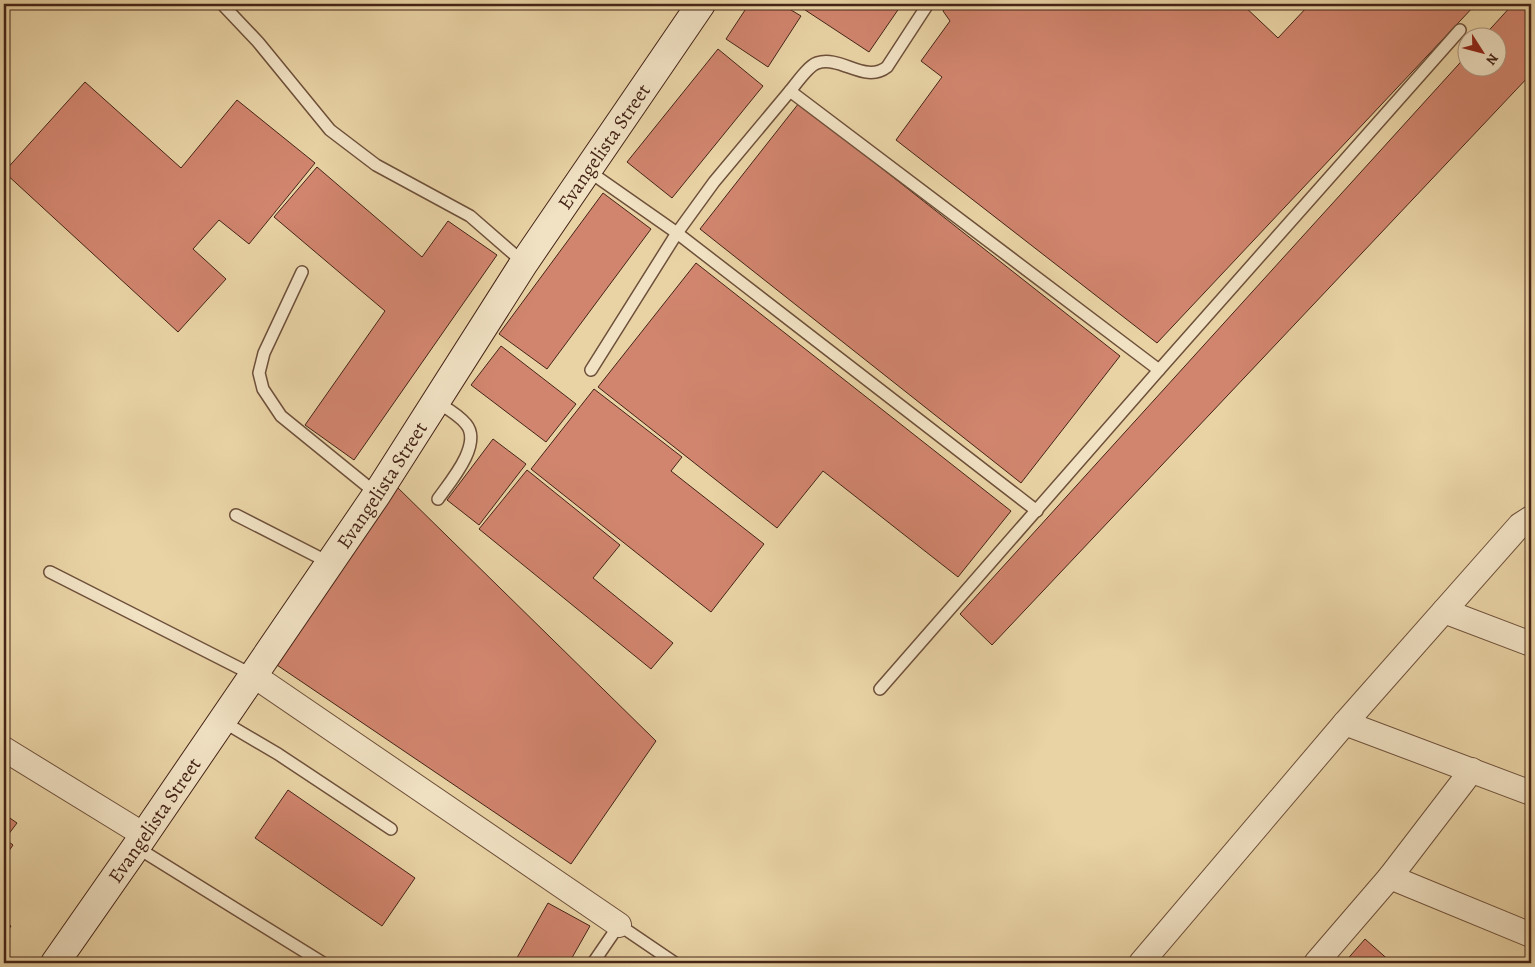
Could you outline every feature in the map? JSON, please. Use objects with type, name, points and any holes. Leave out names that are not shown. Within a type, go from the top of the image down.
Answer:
[{"type":"main road","name":"Evangelista Street","points":[[55,963],[377,494],[524,263],[701,4]]},
{"type":"street","points":[[1141,963],[1345,723],[1520,525],[1531,518]]},
{"type":"street","points":[[1444,611],[1531,644]]},
{"type":"street","points":[[253,675],[619,925]]},
{"type":"street","points":[[1345,723],[1531,792]]},
{"type":"street","points":[[4,749],[140,841]]},
{"type":"street","points":[[1316,963],[1390,877],[1472,770]]},
{"type":"street","points":[[1390,877],[1531,935]]},
{"type":"lane","points":[[222,4],[258,42],[330,130],[376,165],[470,216],[524,263]]},
{"type":"lane","points":[[591,370],[677,233],[714,182],[790,91],[815,64],[829,62],[869,74],[880,72],[887,67],[928,4]]},
{"type":"lane","points":[[880,689],[1458,32]]},
{"type":"lane","points":[[790,91],[1159,370]]},
{"type":"lane","points":[[587,170],[677,233],[1036,511]]},
{"type":"lane","points":[[302,272],[264,353],[260,374],[263,389],[281,416],[377,494]]},
{"type":"lane","points":[[435,401],[454,412],[468,425],[472,435],[470,448],[459,469],[438,499]]},
{"type":"lane","points":[[236,515],[330,563]]},
{"type":"lane","points":[[50,572],[253,675]]},
{"type":"lane","points":[[222,720],[278,754],[391,830]]},
{"type":"lane","points":[[140,841],[323,963]]},
{"type":"lane","points":[[593,963],[619,925],[675,963]]},
{"type":"building","points":[[749,4],[781,4],[801,16],[768,67],[726,39]]},
{"type":"building","points":[[796,4],[902,4],[869,52]]},
{"type":"building","points":[[948,4],[1242,4],[1278,38],[1308,6],[1306,4],[1476,4],[1157,343],[896,140],[942,77],[921,61],[950,21],[943,11]]},
{"type":"building","points":[[1513,4],[1531,4],[1531,74],[992,645],[960,614],[1458,65],[1458,78],[1508,78],[1508,28],[1491,28]]},
{"type":"building","points":[[718,49],[763,86],[672,198],[627,162]]},
{"type":"building","points":[[85,82],[181,168],[237,100],[315,163],[249,244],[219,220],[193,249],[226,279],[178,332],[4,172]]},
{"type":"building","points":[[799,103],[1120,356],[1021,483],[700,229]]},
{"type":"building","points":[[317,167],[422,257],[448,221],[497,255],[354,460],[305,425],[385,311],[274,217]]},
{"type":"building","points":[[603,193],[651,229],[547,369],[499,334]]},
{"type":"building","points":[[696,263],[1011,511],[958,577],[823,471],[777,528],[598,387]]},
{"type":"building","points":[[501,346],[576,404],[546,442],[471,385]]},
{"type":"building","points":[[594,389],[682,457],[671,471],[764,544],[711,612],[531,469]]},
{"type":"building","points":[[493,439],[526,464],[479,525],[447,500]]},
{"type":"building","points":[[527,470],[620,545],[593,578],[673,643],[651,669],[479,529]]},
{"type":"building","points":[[396,486],[656,741],[571,864],[271,661]]},
{"type":"building","points":[[288,790],[415,878],[382,926],[255,838]]},
{"type":"building","points":[[4,814],[17,823],[5,839],[13,845],[4,858]]},
{"type":"building","points":[[548,903],[590,926],[569,963],[514,963]]},
{"type":"building","points":[[4,921],[11,926],[4,937]]},
{"type":"building","points":[[1365,939],[1392,963],[1344,963]]}]
